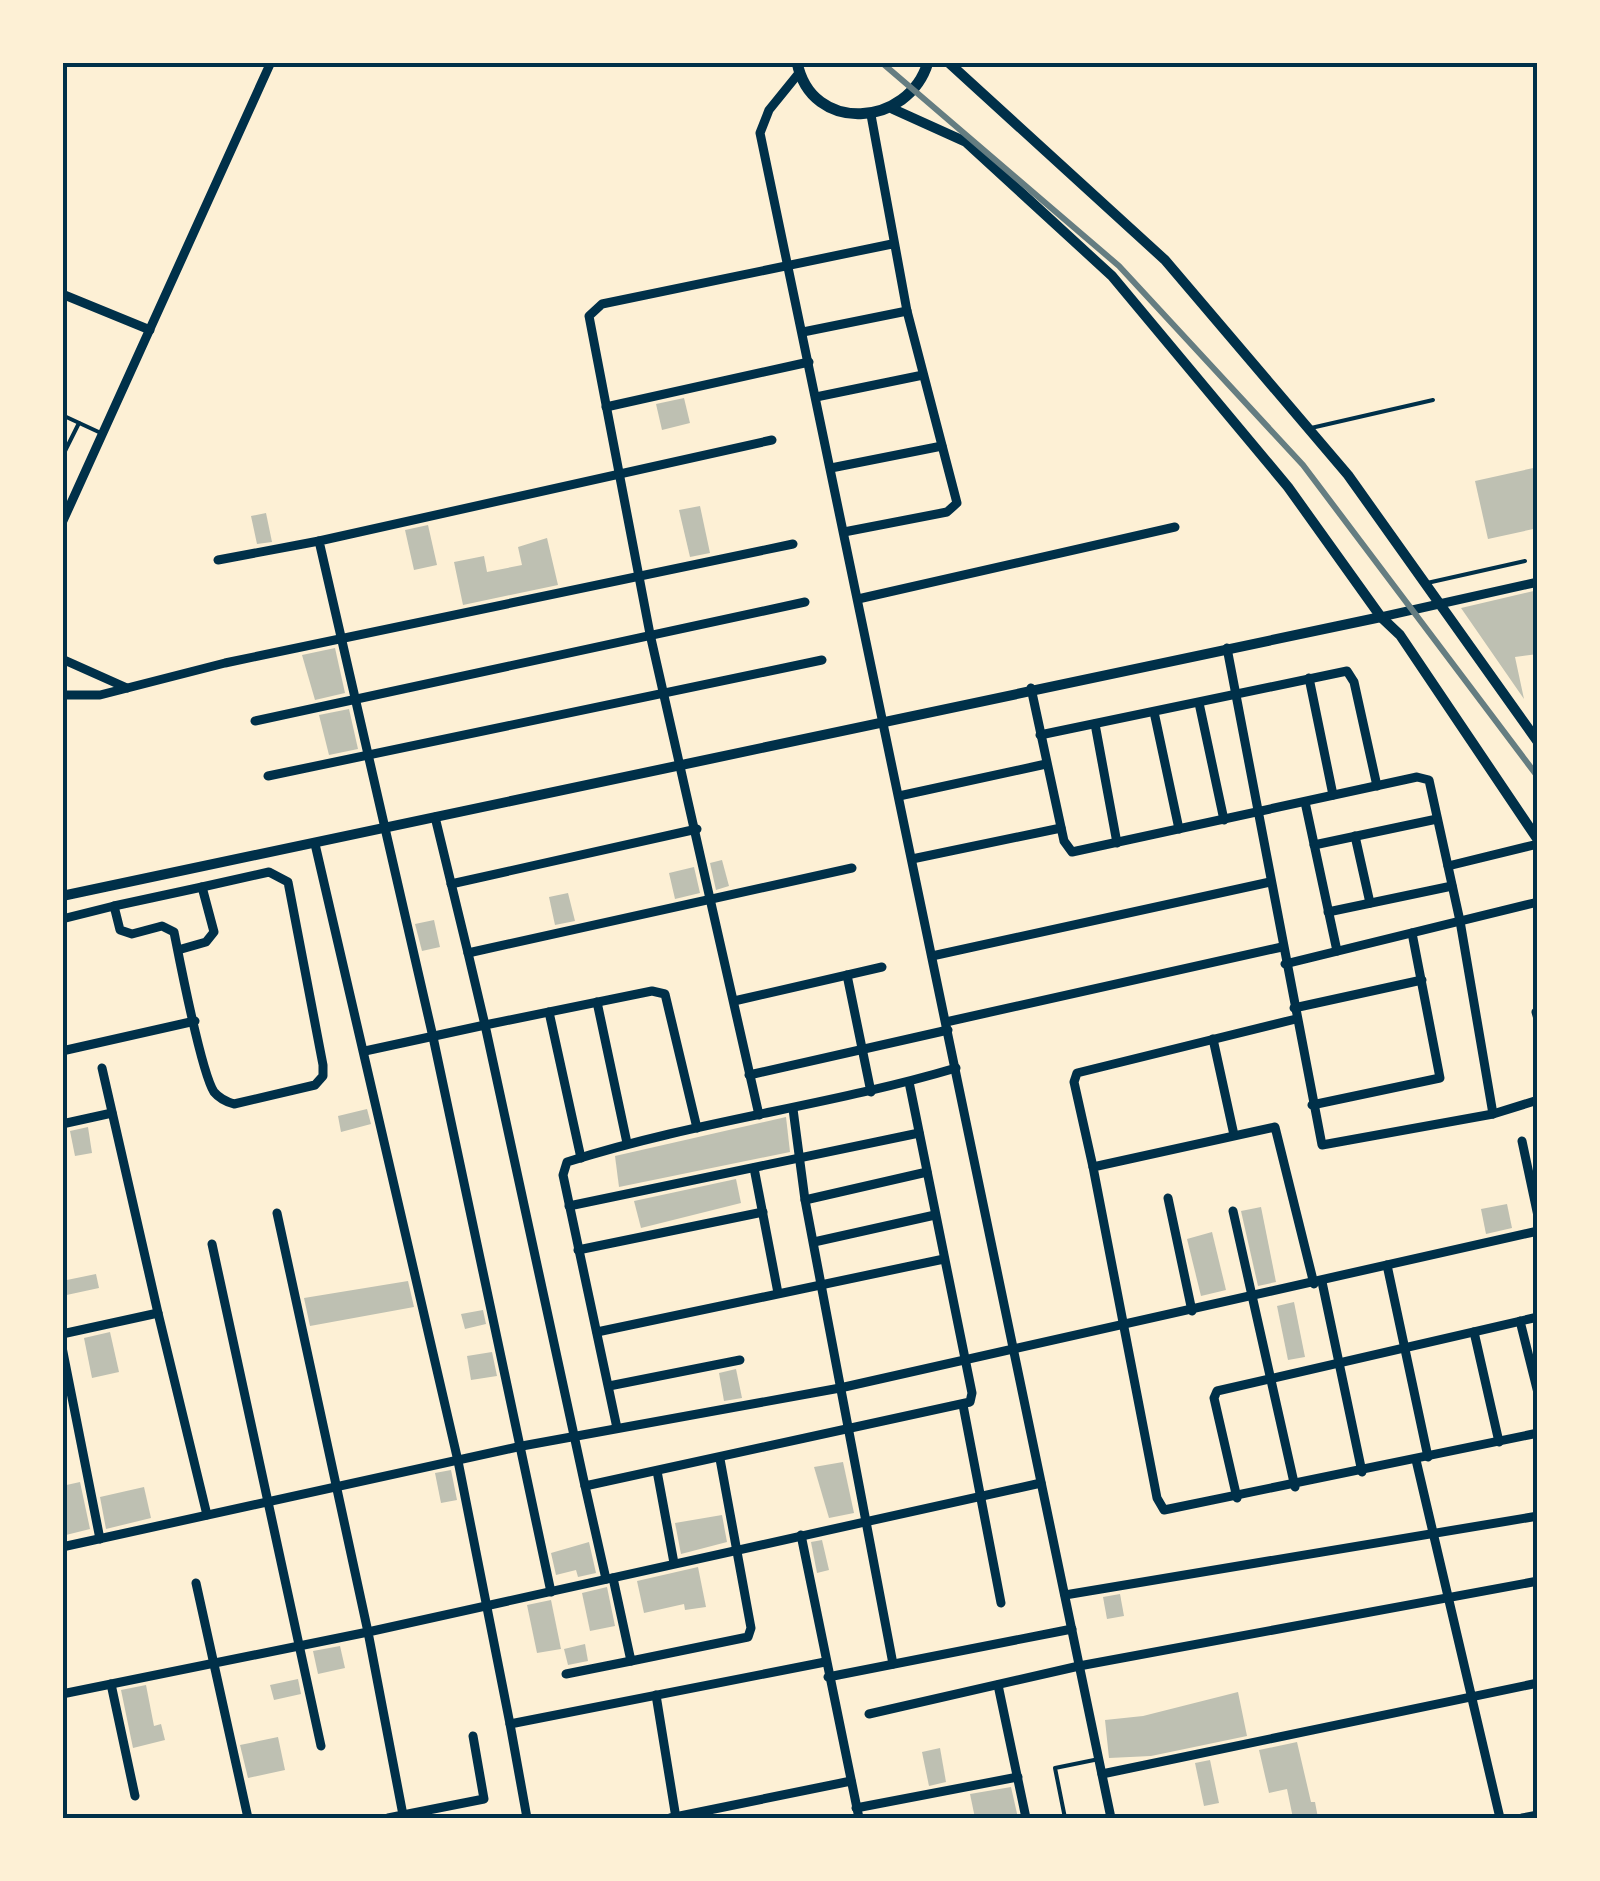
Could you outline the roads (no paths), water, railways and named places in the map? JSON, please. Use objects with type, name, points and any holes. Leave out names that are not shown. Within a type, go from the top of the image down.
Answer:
[{"type":"main road","points":[[798,68],[810,92],[828,106],[848,114],[871,116],[893,109],[921,83],[928,62]]},
{"type":"street","points":[[62,523],[270,62]]},
{"type":"street","points":[[948,62],[1165,260],[1309,429],[1427,583],[1533,729],[1538,742]]},
{"type":"street","points":[[798,68],[769,110],[760,134],[1111,1818]]},
{"type":"street","points":[[893,109],[966,142],[1112,276],[1288,487],[1381,617],[1400,635],[1538,842],[1448,866]]},
{"type":"street","points":[[844,532],[956,508],[906,310],[871,116]]},
{"type":"street","points":[[760,1115],[714,899],[650,634],[590,326],[592,308],[892,244]]},
{"type":"street","points":[[62,294],[150,330]]},
{"type":"street","points":[[802,332],[906,310]]},
{"type":"street","points":[[606,407],[809,362]]},
{"type":"street","points":[[816,397],[924,375]]},
{"type":"street","points":[[218,560],[319,542],[772,440]]},
{"type":"street","points":[[831,468],[942,446]]},
{"type":"street","points":[[858,599],[1176,527]]},
{"type":"street","points":[[319,542],[434,1037],[551,1592]]},
{"type":"street","points":[[62,696],[84,697],[793,544]]},
{"type":"street","points":[[62,896],[1538,582]]},
{"type":"street","points":[[255,720],[805,602]]},
{"type":"street","points":[[1228,648],[1320,1140],[1327,1146],[1492,1114],[1538,1100]]},
{"type":"street","points":[[62,659],[127,688]]},
{"type":"street","points":[[268,776],[664,690],[822,660]]},
{"type":"street","points":[[1040,735],[1341,670],[1352,676],[1377,786]]},
{"type":"street","points":[[1309,678],[1333,796]]},
{"type":"street","points":[[1031,688],[1061,828],[1066,848],[1072,852],[1424,777],[1438,818],[1460,922],[1492,1114]]},
{"type":"street","points":[[1199,703],[1224,820]]},
{"type":"street","points":[[1154,712],[1179,830]]},
{"type":"street","points":[[1095,724],[1118,843]]},
{"type":"street","points":[[899,796],[1046,764]]},
{"type":"street","points":[[1305,802],[1337,951]]},
{"type":"street","points":[[434,817],[485,1025],[585,1486],[631,1661]]},
{"type":"street","points":[[1314,844],[1438,818]]},
{"type":"street","points":[[912,860],[1061,828]]},
{"type":"street","points":[[451,884],[697,829]]},
{"type":"street","points":[[1355,836],[1370,904]]},
{"type":"street","points":[[316,844],[458,1460],[527,1818]]},
{"type":"street","points":[[468,953],[852,868]]},
{"type":"street","points":[[62,919],[114,906],[269,872],[288,882],[322,1076],[315,1085],[234,1104],[214,1092],[178,950],[168,927],[132,934],[120,930],[114,906]]},
{"type":"street","points":[[158,876],[163,895]]},
{"type":"street","points":[[932,956],[1270,882]]},
{"type":"street","points":[[1328,912],[1452,886]]},
{"type":"street","points":[[178,950],[206,942],[214,932],[202,887]]},
{"type":"street","points":[[1286,964],[1538,902]]},
{"type":"street","points":[[1312,1106],[1440,1078],[1412,932]]},
{"type":"street","points":[[749,1076],[1282,947]]},
{"type":"street","points":[[734,1001],[882,968]]},
{"type":"street","points":[[847,976],[871,1092]]},
{"type":"street","points":[[1422,980],[1077,1073],[1074,1082],[1160,1505],[1170,1510],[1237,1498],[1538,1433]]},
{"type":"street","points":[[364,1051],[652,991],[665,994],[698,1128]]},
{"type":"street","points":[[598,1002],[626,1143]]},
{"type":"street","points":[[549,1012],[581,1158]]},
{"type":"street","points":[[62,1051],[195,1021]]},
{"type":"street","points":[[1213,1039],[1234,1134]]},
{"type":"street","points":[[102,1068],[208,1516]]},
{"type":"street","points":[[617,1428],[563,1167],[626,1143],[871,1092],[956,1068]]},
{"type":"street","points":[[585,1486],[963,1406],[972,1398],[909,1082]]},
{"type":"street","points":[[792,1109],[804,1200],[893,1664]]},
{"type":"street","points":[[62,1124],[112,1112]]},
{"type":"street","points":[[1092,1166],[1269,1127],[1278,1130],[1339,1364],[1362,1472]]},
{"type":"street","points":[[569,1206],[919,1133]]},
{"type":"street","points":[[1522,1141],[1538,1216]]},
{"type":"street","points":[[754,1168],[778,1293]]},
{"type":"street","points":[[804,1200],[926,1172]]},
{"type":"street","points":[[1168,1198],[1192,1311]]},
{"type":"street","points":[[1234,1211],[1295,1486]]},
{"type":"street","points":[[578,1250],[762,1212]]},
{"type":"street","points":[[276,1213],[368,1632],[403,1815]]},
{"type":"street","points":[[814,1242],[935,1215]]},
{"type":"street","points":[[62,1547],[522,1446],[840,1388],[1538,1231]]},
{"type":"street","points":[[212,1244],[321,1746]]},
{"type":"street","points":[[597,1332],[944,1259]]},
{"type":"street","points":[[1387,1265],[1428,1457]]},
{"type":"street","points":[[62,1334],[158,1313]]},
{"type":"street","points":[[1237,1498],[1214,1394],[1538,1317]]},
{"type":"street","points":[[1520,1321],[1538,1393]]},
{"type":"street","points":[[1474,1332],[1499,1442]]},
{"type":"street","points":[[62,1346],[100,1539]]},
{"type":"street","points":[[609,1386],[740,1360]]},
{"type":"street","points":[[963,1406],[1002,1603]]},
{"type":"street","points":[[566,1674],[748,1638],[751,1628],[720,1459]]},
{"type":"street","points":[[1416,1460],[1500,1818]]},
{"type":"street","points":[[657,1471],[674,1563]]},
{"type":"street","points":[[62,1694],[488,1607],[737,1548],[1041,1483]]},
{"type":"street","points":[[1064,1594],[1538,1516]]},
{"type":"street","points":[[801,1535],[858,1813],[1018,1777]]},
{"type":"street","points":[[870,1714],[1080,1666],[1538,1581]]},
{"type":"street","points":[[196,1583],[248,1818]]},
{"type":"street","points":[[828,1677],[1072,1629]]},
{"type":"street","points":[[510,1724],[825,1662]]},
{"type":"street","points":[[1102,1774],[1538,1683]]},
{"type":"street","points":[[111,1684],[135,1796]]},
{"type":"street","points":[[998,1685],[1026,1818]]},
{"type":"street","points":[[656,1696],[674,1818],[851,1782]]},
{"type":"street","points":[[388,1818],[484,1799],[474,1736]]},
{"type":"street","points":[[1522,1818],[1538,1816]]},
{"type":"lane","points":[[1309,429],[1433,400]]},
{"type":"lane","points":[[62,415],[103,434]]},
{"type":"lane","points":[[62,457],[79,423]]},
{"type":"lane","points":[[1427,583],[1525,562]]},
{"type":"lane","points":[[1065,1818],[1055,1768],[1098,1759]]},
{"type":"railway","points":[[881,62],[1119,266],[1303,465],[1538,777]]}]
